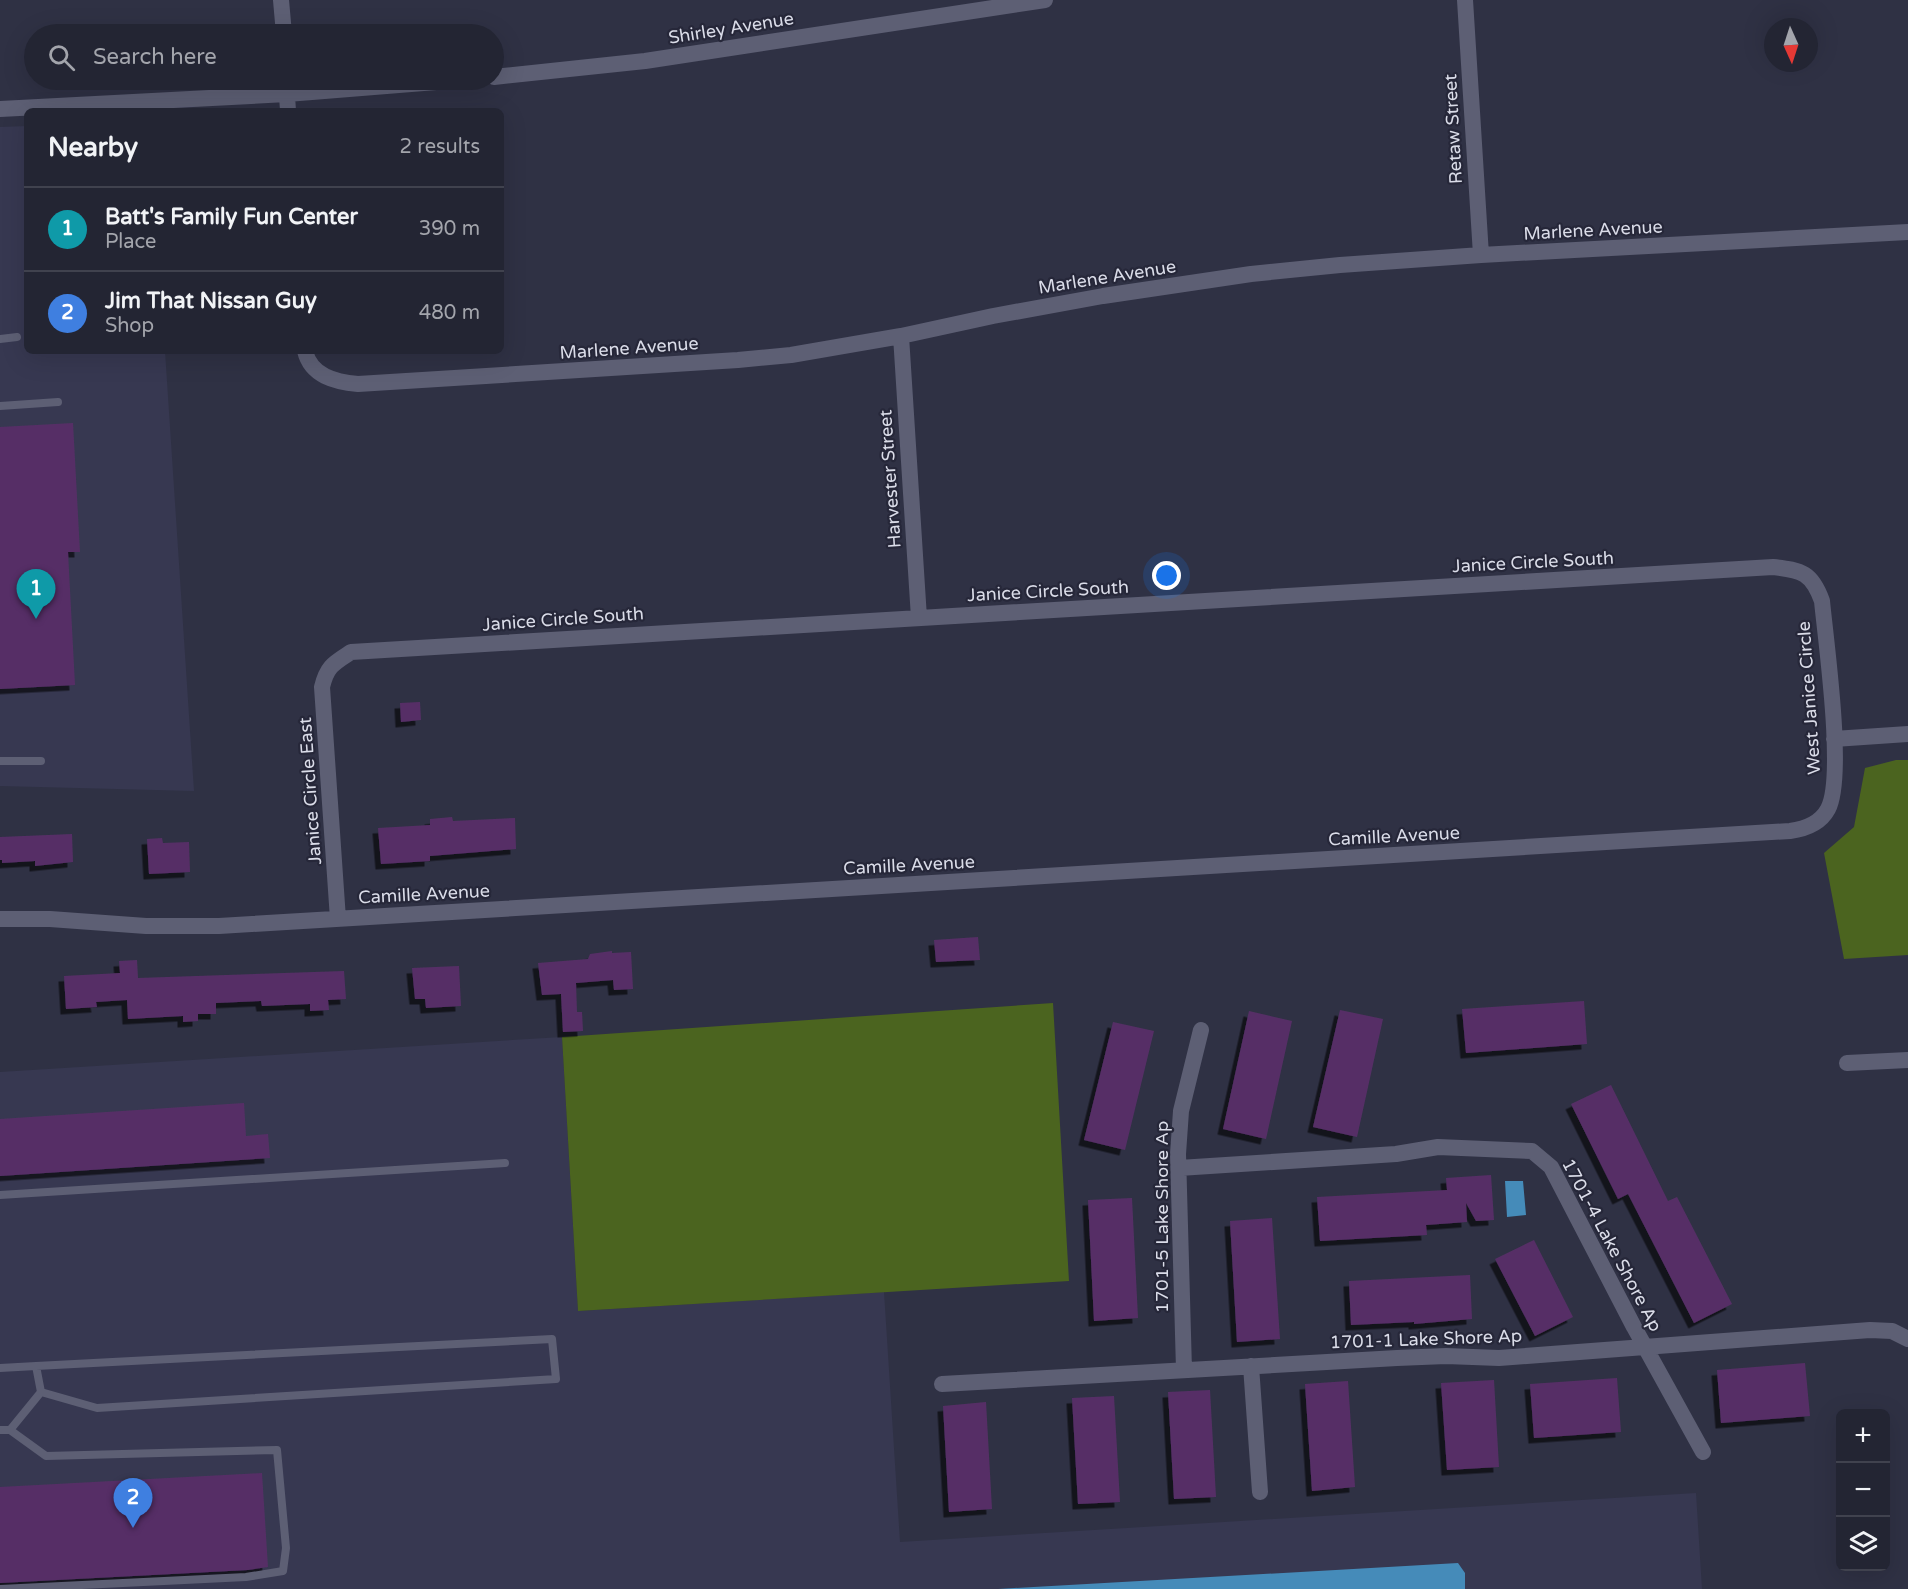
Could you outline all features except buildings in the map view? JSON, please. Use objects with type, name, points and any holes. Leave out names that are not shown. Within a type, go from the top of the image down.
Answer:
[{"type":"street","points":[[281,0],[283,24]]},
{"type":"street","name":"Shirley Avenue","points":[[504,75],[645,62],[1045,0]]},
{"type":"street","name":"Retaw Street","points":[[1465,0],[1481,255]]},
{"type":"street","points":[[0,109],[248,90]]},
{"type":"street","points":[[287,90],[288,108]]},
{"type":"street","name":"Marlene Avenue","points":[[306,354],[318,373],[337,382],[358,384],[738,360],[791,355],[901,336],[1081,300],[1251,274],[1340,264],[1908,232]]},
{"type":"street","name":"Harvester Street","points":[[901,336],[919,618]]},
{"type":"street","name":"Janice Circle South","points":[[333,663],[351,652],[1773,567],[1804,574]]},
{"type":"street","name":"West Janice Circle","points":[[1804,574],[1816,584],[1822,601],[1834,739],[1834,795],[1828,811],[1818,821]]},
{"type":"street","name":"Janice Circle East","points":[[333,663],[326,673],[322,687],[338,919]]},
{"type":"street","points":[[1834,739],[1908,734]]},
{"type":"street","name":"Camille Avenue","points":[[0,919],[50,919],[146,926],[219,926],[1790,831],[1805,829],[1818,821]]},
{"type":"street","name":"1701-5 Lake Shore Ap","points":[[1184,1370],[1178,1154],[1181,1111],[1201,1030]]},
{"type":"street","points":[[1847,1063],[1908,1060]]},
{"type":"street","name":"1701-4 Lake Shore Ap","points":[[1179,1168],[1396,1154],[1438,1147],[1532,1150],[1551,1167],[1702,1452]]},
{"type":"street","name":"1701-1 Lake Shore Ap","points":[[942,1384],[1446,1356],[1499,1358],[1870,1330],[1892,1331],[1908,1339]]},
{"type":"street","points":[[1251,1366],[1260,1492]]},
{"type":"lane","points":[[0,339],[17,337]]},
{"type":"lane","points":[[0,406],[58,402]]},
{"type":"lane","points":[[0,761],[41,761]]},
{"type":"lane","points":[[0,1195],[505,1163]]},
{"type":"lane","points":[[0,1368],[552,1339],[556,1379],[97,1408],[41,1392]]},
{"type":"lane","points":[[36,1366],[41,1392]]},
{"type":"lane","points":[[10,1430],[41,1392]]},
{"type":"lane","points":[[0,1430],[10,1430],[46,1456],[277,1450],[286,1548],[283,1571],[246,1577],[0,1589]]},
{"type":"shaded area","points":[[24,126],[24,354],[165,354],[194,791],[0,786],[0,127]]},
{"type":"shaded area","points":[[562,1037],[578,1311],[884,1292],[900,1542],[1696,1493],[1702,1589],[0,1589],[0,1072]]},
{"type":"green space","points":[[1896,760],[1908,760],[1908,955],[1844,959],[1824,853],[1854,827],[1865,768]]},
{"type":"green space","points":[[1053,1003],[1069,1281],[578,1311],[562,1037]]},
{"type":"water","points":[[1505,1181],[1523,1181],[1526,1215],[1507,1217]]},
{"type":"water","points":[[1458,1563],[1465,1573],[1465,1589],[998,1589]]},
{"type":"place","name":"Batt's Family Fun Center","points":[[36,619]]},
{"type":"place","name":"Jim That Nissan Guy","points":[[133,1528]]}]
